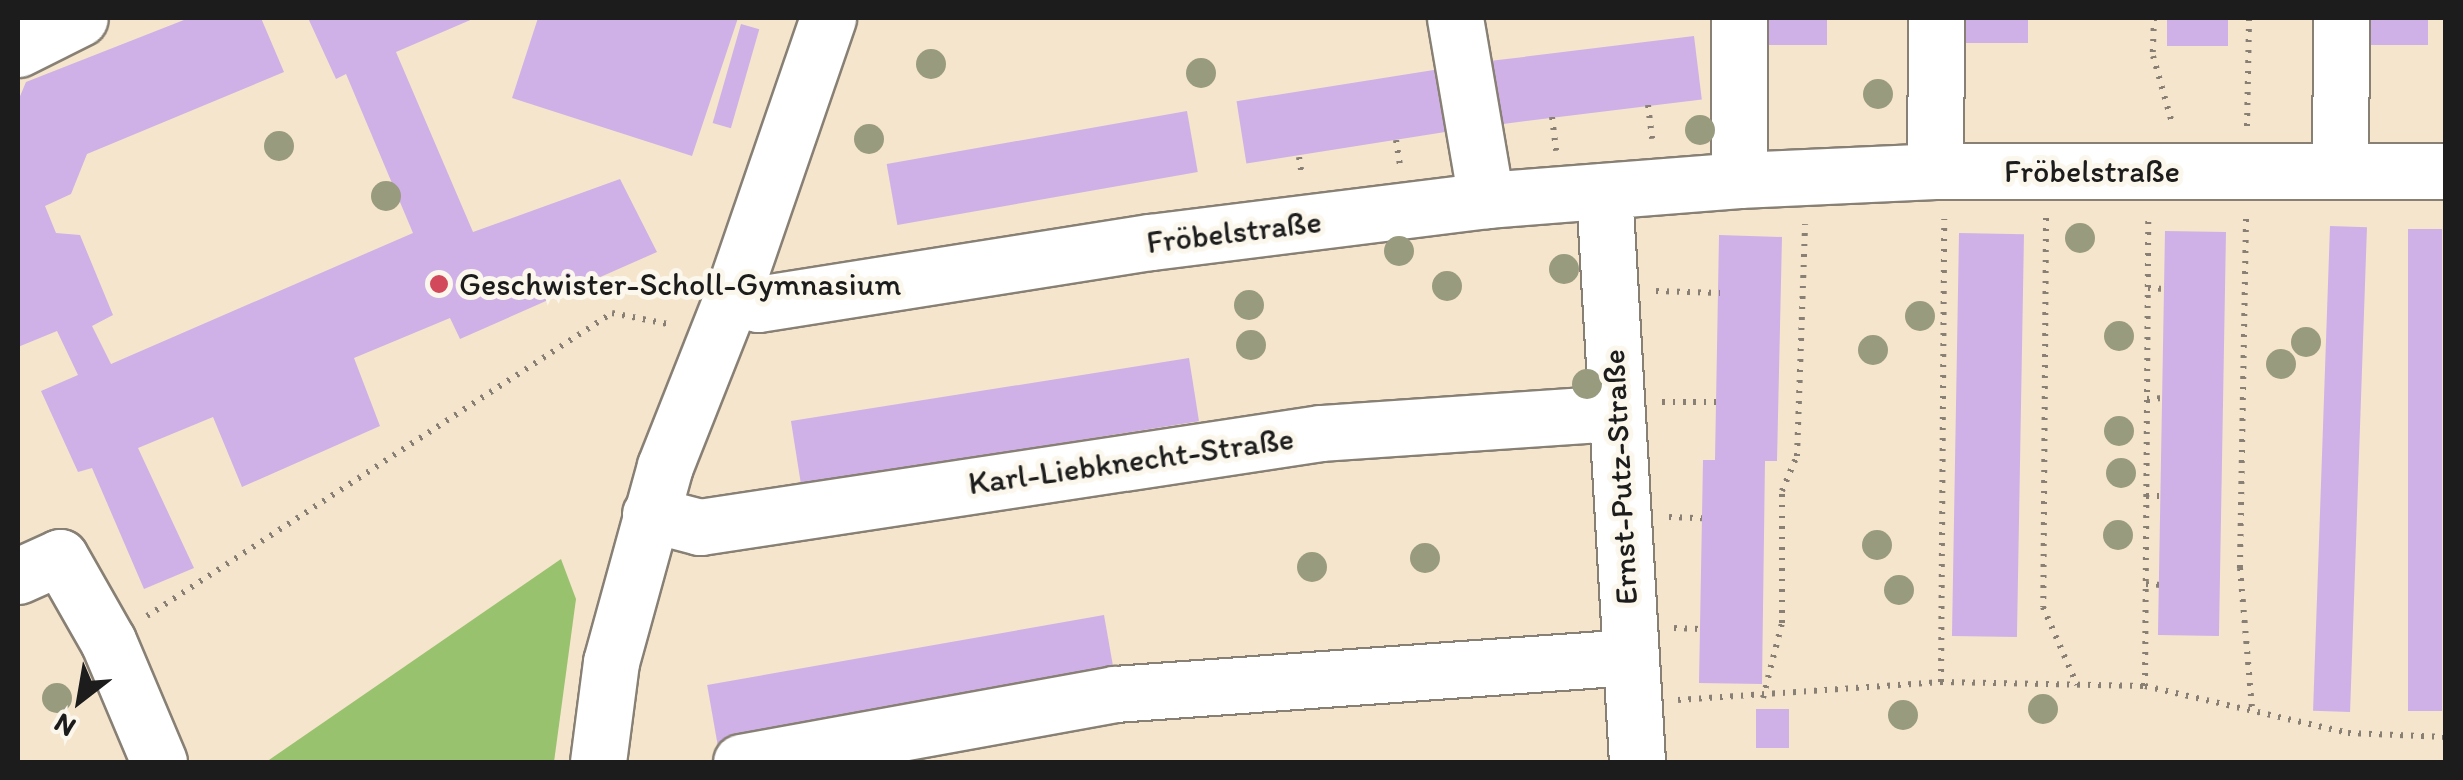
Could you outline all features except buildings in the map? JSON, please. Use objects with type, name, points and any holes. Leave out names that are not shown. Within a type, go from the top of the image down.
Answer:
[{"type":"street","points":[[18,49],[80,18]]},
{"type":"street","points":[[598,762],[611,662],[650,514],[724,318],[828,18]]},
{"type":"street","points":[[1455,18],[1486,200]]},
{"type":"street","points":[[1738,18],[1740,180]]},
{"type":"street","points":[[1935,171],[1936,18]]},
{"type":"street","points":[[2340,171],[2342,18]]},
{"type":"street","name":"Fröbelstraße","points":[[724,318],[758,304],[1151,242],[1486,200],[1740,180],[1935,171],[2446,171]]},
{"type":"street","name":"Ernst-Putz-Straße","points":[[1604,191],[1636,762]]},
{"type":"street","name":"Karl-Liebknecht-Straße","points":[[650,514],[700,527],[1284,438],[1616,413]]},
{"type":"street","points":[[18,576],[60,558],[108,642],[160,762]]},
{"type":"street","points":[[741,762],[1116,694],[1631,679]]},
{"type":"path","points":[[2145,686],[2148,288],[2167,171],[2153,56],[2154,18]]},
{"type":"path","points":[[2249,18],[2240,568],[2252,709]]},
{"type":"path","points":[[1648,106],[1652,142]]},
{"type":"path","points":[[2046,170],[2042,607],[2077,685]]},
{"type":"path","points":[[1935,171],[1944,202],[1941,682]]},
{"type":"path","points":[[1763,698],[1782,623],[1782,491],[1797,456],[1806,176]]},
{"type":"path","points":[[2148,288],[2165,288]]},
{"type":"path","points":[[1610,290],[1720,292]]},
{"type":"path","points":[[108,642],[612,313],[724,318]]},
{"type":"path","points":[[2146,398],[2164,398]]},
{"type":"path","points":[[2146,496],[2163,496]]},
{"type":"path","points":[[2146,584],[2162,585]]},
{"type":"path","points":[[1631,679],[1763,698],[1941,682],[2145,686],[2348,733],[2446,737]]},
{"type":"green space","points":[[561,559],[576,599],[554,762],[266,762]]},
{"type":"place","name":"Geschwister-Scholl-Gymnasium","points":[[439,284]]}]
